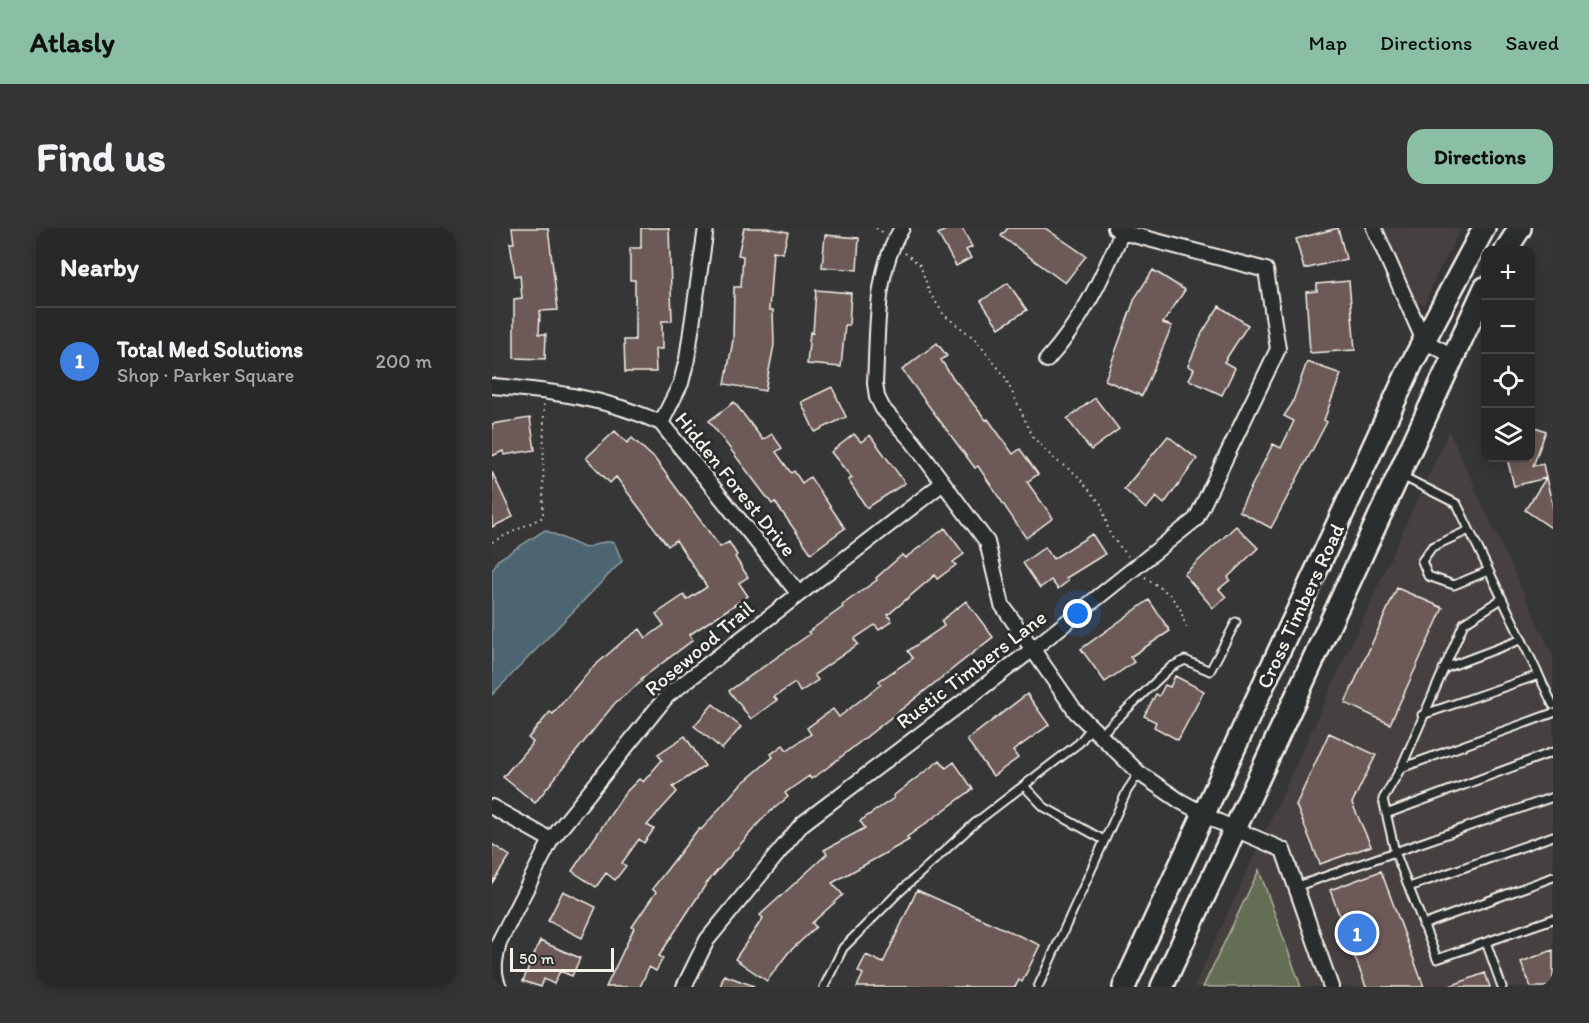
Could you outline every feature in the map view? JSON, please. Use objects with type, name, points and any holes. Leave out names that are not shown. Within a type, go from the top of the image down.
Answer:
[{"type":"main road","name":"Cross Timbers Road","points":[[1124,987],[1424,341],[1484,228]]},
{"type":"main road","points":[[1509,246],[1520,228]]},
{"type":"main road","name":"Cross Timbers Road","points":[[1162,987],[1481,297]]},
{"type":"street","points":[[661,423],[681,383],[687,359],[706,228]]},
{"type":"street","points":[[902,228],[894,240],[882,282],[876,372],[877,398],[987,542],[1002,606],[1076,712],[1138,773],[1205,814],[1282,850],[1331,987]]},
{"type":"street","points":[[1374,228],[1424,341],[1455,357]]},
{"type":"street","points":[[1047,360],[1071,334],[1089,304],[1118,230]]},
{"type":"street","name":"Rustic Timbers Lane","points":[[684,987],[707,940],[802,824],[1033,649],[1196,519],[1278,349],[1266,270],[1118,230]]},
{"type":"street","name":"Hidden Forest Drive","points":[[492,386],[546,390],[631,409],[661,423],[799,594]]},
{"type":"street","name":"Rosewood Trail","points":[[499,987],[495,979],[494,959],[499,942],[551,840],[667,696],[943,483]]},
{"type":"street","points":[[492,807],[551,840]]},
{"type":"lane","points":[[1400,475],[1457,504],[1500,600],[1553,705]]},
{"type":"lane","points":[[1469,530],[1432,547],[1422,561],[1428,576],[1454,585],[1488,571]]},
{"type":"lane","points":[[1500,600],[1464,623],[1422,715],[1401,768],[1383,799],[1395,852],[1437,959],[1553,919]]},
{"type":"lane","points":[[824,987],[843,948],[975,823],[1095,732],[1171,667],[1185,660],[1210,671],[1236,622]]},
{"type":"lane","points":[[1443,669],[1520,640]]},
{"type":"lane","points":[[1422,715],[1539,675]]},
{"type":"lane","points":[[1401,768],[1553,713]]},
{"type":"lane","points":[[1386,814],[1553,752]]},
{"type":"lane","points":[[1038,987],[1104,840],[1138,773]]},
{"type":"lane","points":[[1024,786],[1044,807],[1104,840]]},
{"type":"lane","points":[[1294,887],[1553,797]]},
{"type":"lane","points":[[1408,887],[1553,836]]},
{"type":"lane","points":[[1423,925],[1553,877]]},
{"type":"lane","points":[[1486,942],[1502,987]]},
{"type":"path","points":[[876,228],[894,240],[920,265],[930,293],[944,315],[974,338],[1004,375],[1033,437],[1054,459],[1076,474],[1101,504],[1110,535],[1148,580],[1169,594],[1180,609],[1186,627]]},
{"type":"path","points":[[492,542],[543,517],[546,390]]},
{"type":"shaded area","points":[[1379,228],[1462,228],[1434,279],[1425,305],[1413,300]]},
{"type":"shaded area","points":[[1449,431],[1553,657],[1553,987],[1194,987]]},
{"type":"green space","points":[[1259,870],[1301,987],[1203,987]]},
{"type":"water","points":[[545,530],[585,548],[604,542],[614,542],[622,561],[492,695],[492,571],[498,560]]},
{"type":"building","points":[[512,228],[548,228],[558,310],[540,311],[539,334],[546,334],[545,359],[514,358],[514,299],[522,298],[520,275],[515,276],[510,243],[514,243]]},
{"type":"building","points":[[641,228],[669,228],[672,321],[662,321],[662,349],[655,349],[656,372],[625,372],[624,340],[635,340],[635,280],[630,280],[630,248],[641,248]]},
{"type":"building","points":[[744,228],[767,228],[788,232],[783,253],[773,251],[769,310],[773,310],[774,345],[765,391],[725,384],[733,340],[734,287],[741,287],[743,256],[738,255]]},
{"type":"building","points":[[949,228],[962,228],[972,247],[966,250],[971,258],[956,266],[938,234]]},
{"type":"building","points":[[1008,228],[1045,228],[1086,256],[1065,283],[1001,236]]},
{"type":"building","points":[[1338,228],[1346,259],[1304,269],[1296,239]]},
{"type":"building","points":[[825,235],[859,238],[857,270],[822,267]]},
{"type":"building","points":[[1153,270],[1185,290],[1163,323],[1172,326],[1142,396],[1105,380],[1135,298]]},
{"type":"building","points":[[1349,281],[1355,350],[1310,353],[1306,292],[1317,291],[1317,284]]},
{"type":"building","points":[[1008,283],[1027,310],[999,328],[981,301]]},
{"type":"building","points":[[816,290],[851,293],[849,325],[845,325],[841,367],[807,364],[810,332],[813,333]]},
{"type":"building","points":[[1219,306],[1248,325],[1224,362],[1235,368],[1222,395],[1189,380],[1194,369],[1188,366],[1202,333]]},
{"type":"building","points":[[937,343],[947,356],[941,360],[950,374],[986,420],[988,419],[1013,454],[1020,449],[1038,474],[1027,482],[1053,518],[1026,538],[978,466],[975,468],[902,370]]},
{"type":"building","points":[[1307,362],[1341,374],[1324,420],[1327,422],[1271,528],[1239,511],[1273,444],[1281,448],[1294,421],[1284,416],[1292,404]]},
{"type":"building","points":[[832,387],[846,417],[815,432],[801,402]]},
{"type":"building","points":[[1095,398],[1119,429],[1091,450],[1067,419]]},
{"type":"building","points":[[734,402],[763,440],[772,434],[782,448],[776,452],[791,473],[794,471],[802,483],[810,477],[845,528],[811,553],[775,502],[772,504],[709,421]]},
{"type":"building","points":[[530,418],[535,450],[504,455],[503,451],[492,456],[492,424]]},
{"type":"building","points":[[1535,427],[1546,431],[1535,461]]},
{"type":"building","points":[[615,431],[627,443],[632,438],[655,459],[720,547],[729,542],[737,555],[735,557],[748,577],[739,583],[748,596],[689,635],[693,640],[641,679],[642,681],[615,703],[535,803],[503,777],[533,742],[528,738],[550,712],[553,714],[590,670],[623,641],[640,629],[646,638],[664,625],[656,614],[684,595],[687,600],[707,587],[676,540],[668,546],[616,477],[610,483],[586,458]]},
{"type":"building","points":[[854,434],[861,442],[870,435],[905,483],[867,508],[848,480],[852,478],[831,452]]},
{"type":"building","points":[[1168,436],[1197,459],[1164,504],[1156,497],[1146,509],[1124,489]]},
{"type":"building","points":[[1508,462],[1534,462],[1533,466],[1543,464],[1546,478],[1514,486]]},
{"type":"building","points":[[492,472],[513,517],[492,527]]},
{"type":"building","points":[[1546,478],[1553,507],[1553,529],[1525,510]]},
{"type":"building","points":[[1236,526],[1258,548],[1219,589],[1226,597],[1213,608],[1184,574]]},
{"type":"building","points":[[945,528],[964,554],[953,562],[956,565],[937,579],[935,575],[888,615],[892,621],[879,630],[875,625],[854,639],[858,644],[814,675],[818,680],[800,692],[795,683],[774,697],[777,700],[751,719],[729,691],[810,634],[808,632],[877,580],[876,578],[902,555],[905,558]]},
{"type":"building","points":[[1092,534],[1105,554],[1066,578],[1068,581],[1058,589],[1051,580],[1040,588],[1023,563],[1045,547],[1053,559]]},
{"type":"building","points":[[1397,588],[1443,608],[1390,724],[1345,703]]},
{"type":"building","points":[[1149,600],[1170,631],[1130,657],[1134,662],[1105,682],[1081,649]]},
{"type":"building","points":[[966,601],[993,637],[823,771],[811,779],[809,776],[785,793],[788,797],[764,817],[706,884],[659,956],[663,958],[656,971],[649,967],[640,987],[606,987],[634,928],[632,927],[656,892],[652,889],[699,828],[701,830],[739,786],[773,757],[771,754],[783,745],[787,750],[811,734],[807,728],[833,709],[839,717],[881,684],[879,681],[913,658],[908,651],[944,626],[941,621]]},
{"type":"building","points":[[1175,676],[1204,691],[1178,740],[1154,727],[1156,722],[1144,716],[1156,694],[1159,696],[1165,685],[1170,687]]},
{"type":"building","points":[[1027,694],[1049,725],[1013,751],[1018,758],[993,776],[967,740]]},
{"type":"building","points":[[713,704],[741,727],[722,749],[694,726]]},
{"type":"building","points":[[1329,733],[1376,755],[1352,803],[1371,846],[1320,864],[1296,805]]},
{"type":"building","points":[[685,736],[705,766],[673,787],[677,792],[647,825],[654,829],[644,843],[639,839],[622,863],[626,866],[615,880],[606,873],[596,887],[572,871],[625,793],[639,779],[643,782],[662,760],[658,754]]},
{"type":"building","points":[[940,760],[946,768],[954,762],[973,789],[907,837],[909,840],[832,883],[843,895],[812,923],[816,927],[788,953],[767,981],[735,959],[763,918],[760,915],[827,854],[824,850],[865,828],[860,821],[894,798],[893,796]]},
{"type":"building","points":[[492,844],[510,856],[492,883]]},
{"type":"building","points":[[1381,871],[1424,987],[1366,987],[1330,890]]},
{"type":"building","points":[[917,890],[1040,945],[1022,982],[1019,980],[1015,987],[857,987],[863,974],[858,971],[866,955],[883,963]]},
{"type":"building","points":[[563,891],[596,907],[582,938],[548,921]]},
{"type":"building","points":[[540,941],[580,958],[572,976],[560,971],[554,984],[544,979],[541,987],[523,981]]},
{"type":"building","points":[[1553,950],[1553,987],[1531,987],[1521,962]]},
{"type":"building","points":[[1485,973],[1490,987],[1450,987],[1450,986]]},
{"type":"building","points":[[724,975],[754,986],[720,987]]},
{"type":"place","name":"Total Med Solutions","points":[[1357,933]]}]
